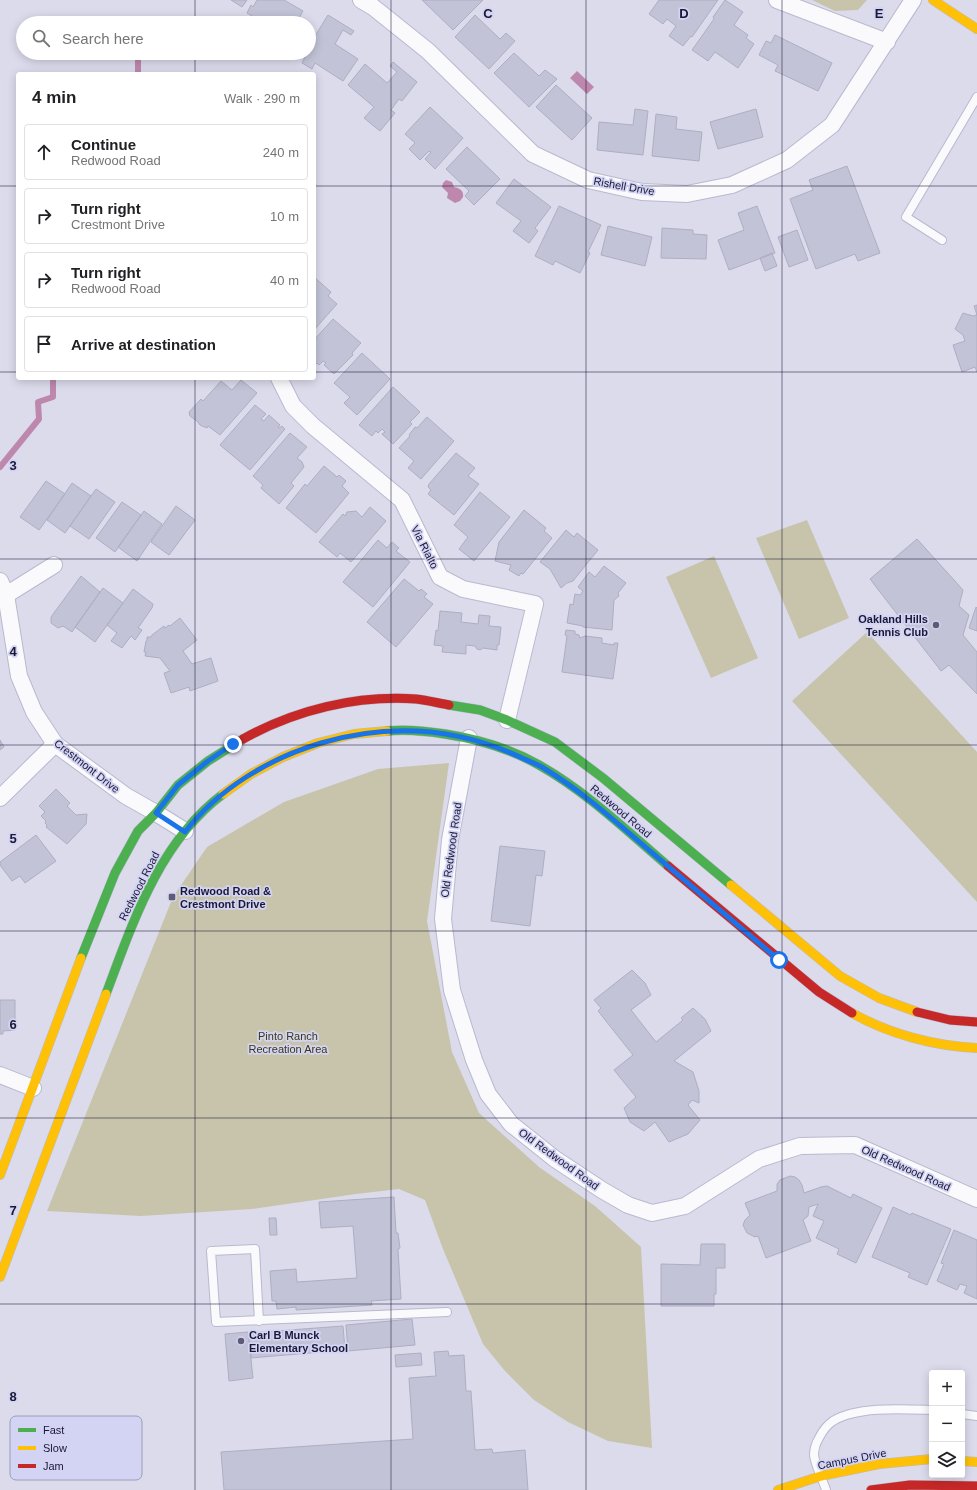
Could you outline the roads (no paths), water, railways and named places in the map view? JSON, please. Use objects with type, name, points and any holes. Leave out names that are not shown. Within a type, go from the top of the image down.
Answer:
[{"type":"main road","points":[[933,0],[977,29]]},
{"type":"main road","name":"Redwood Road","points":[[0,1175],[34,1088],[93,926],[115,873],[138,831],[156,813],[178,785],[208,761],[233,744],[262,728],[321,707],[350,702],[416,699],[480,710],[555,742],[603,778],[836,973],[868,993],[916,1012],[964,1022],[977,1022]]},
{"type":"main road","name":"Redwood Road","points":[[0,1277],[132,924],[166,856],[198,815],[232,787],[255,772],[304,748],[355,734],[384,730],[431,732],[469,738],[500,748],[544,768],[584,795],[819,992],[860,1018],[908,1037],[960,1048],[977,1048]]},
{"type":"main road","name":"Campus Drive","points":[[778,1490],[821,1476],[879,1464],[929,1459]]},
{"type":"main road","points":[[965,1461],[977,1462]]},
{"type":"main road","points":[[871,1490],[883,1487],[928,1483],[977,1486]]},
{"type":"street","name":"Rishell Drive","points":[[361,0],[373,7],[428,51],[533,154],[588,180],[642,192],[687,194],[732,185],[787,160],[832,125],[913,0]]},
{"type":"street","points":[[777,0],[887,42]]},
{"type":"street","name":"Via Rialto","points":[[280,380],[293,406],[313,426],[402,500],[440,577],[462,589],[535,604],[506,720]]},
{"type":"street","points":[[3,596],[54,565]]},
{"type":"street","name":"Crestmont Drive","points":[[0,580],[19,676],[34,712],[55,744],[126,796],[185,832]]},
{"type":"street","name":"Old Redwood Road","points":[[469,738],[450,840],[443,919],[452,990],[474,1060],[488,1094],[511,1124],[555,1159],[602,1190],[628,1205],[652,1213],[685,1206],[760,1159],[800,1146],[854,1145],[977,1199]]},
{"type":"street","points":[[0,798],[55,744]]},
{"type":"street","points":[[0,1075],[34,1088]]},
{"type":"lane","points":[[942,240],[906,217],[977,97]]},
{"type":"lane","points":[[259,1321],[255,1249],[211,1251],[216,1322],[259,1321],[448,1312]]},
{"type":"lane","points":[[826,1490],[814,1455],[816,1443],[822,1432],[832,1422],[844,1416],[874,1410],[929,1410]]},
{"type":"lane","points":[[965,1414],[977,1416]]},
{"type":"waterway","points":[[138,60],[138,72]]},
{"type":"waterway","points":[[0,467],[39,419],[38,402],[53,397],[53,380]]},
{"type":"place","name":"Oakland Hills Tennis Club","points":[[936,625]]},
{"type":"place","name":"Redwood Road & Crestmont Drive","points":[[172,897]]},
{"type":"place","name":"Carl B Munck Elementary School","points":[[241,1341]]},
{"type":"park label","name":"Pinto Ranch Recreation Area","points":[[288,1042]]}]
